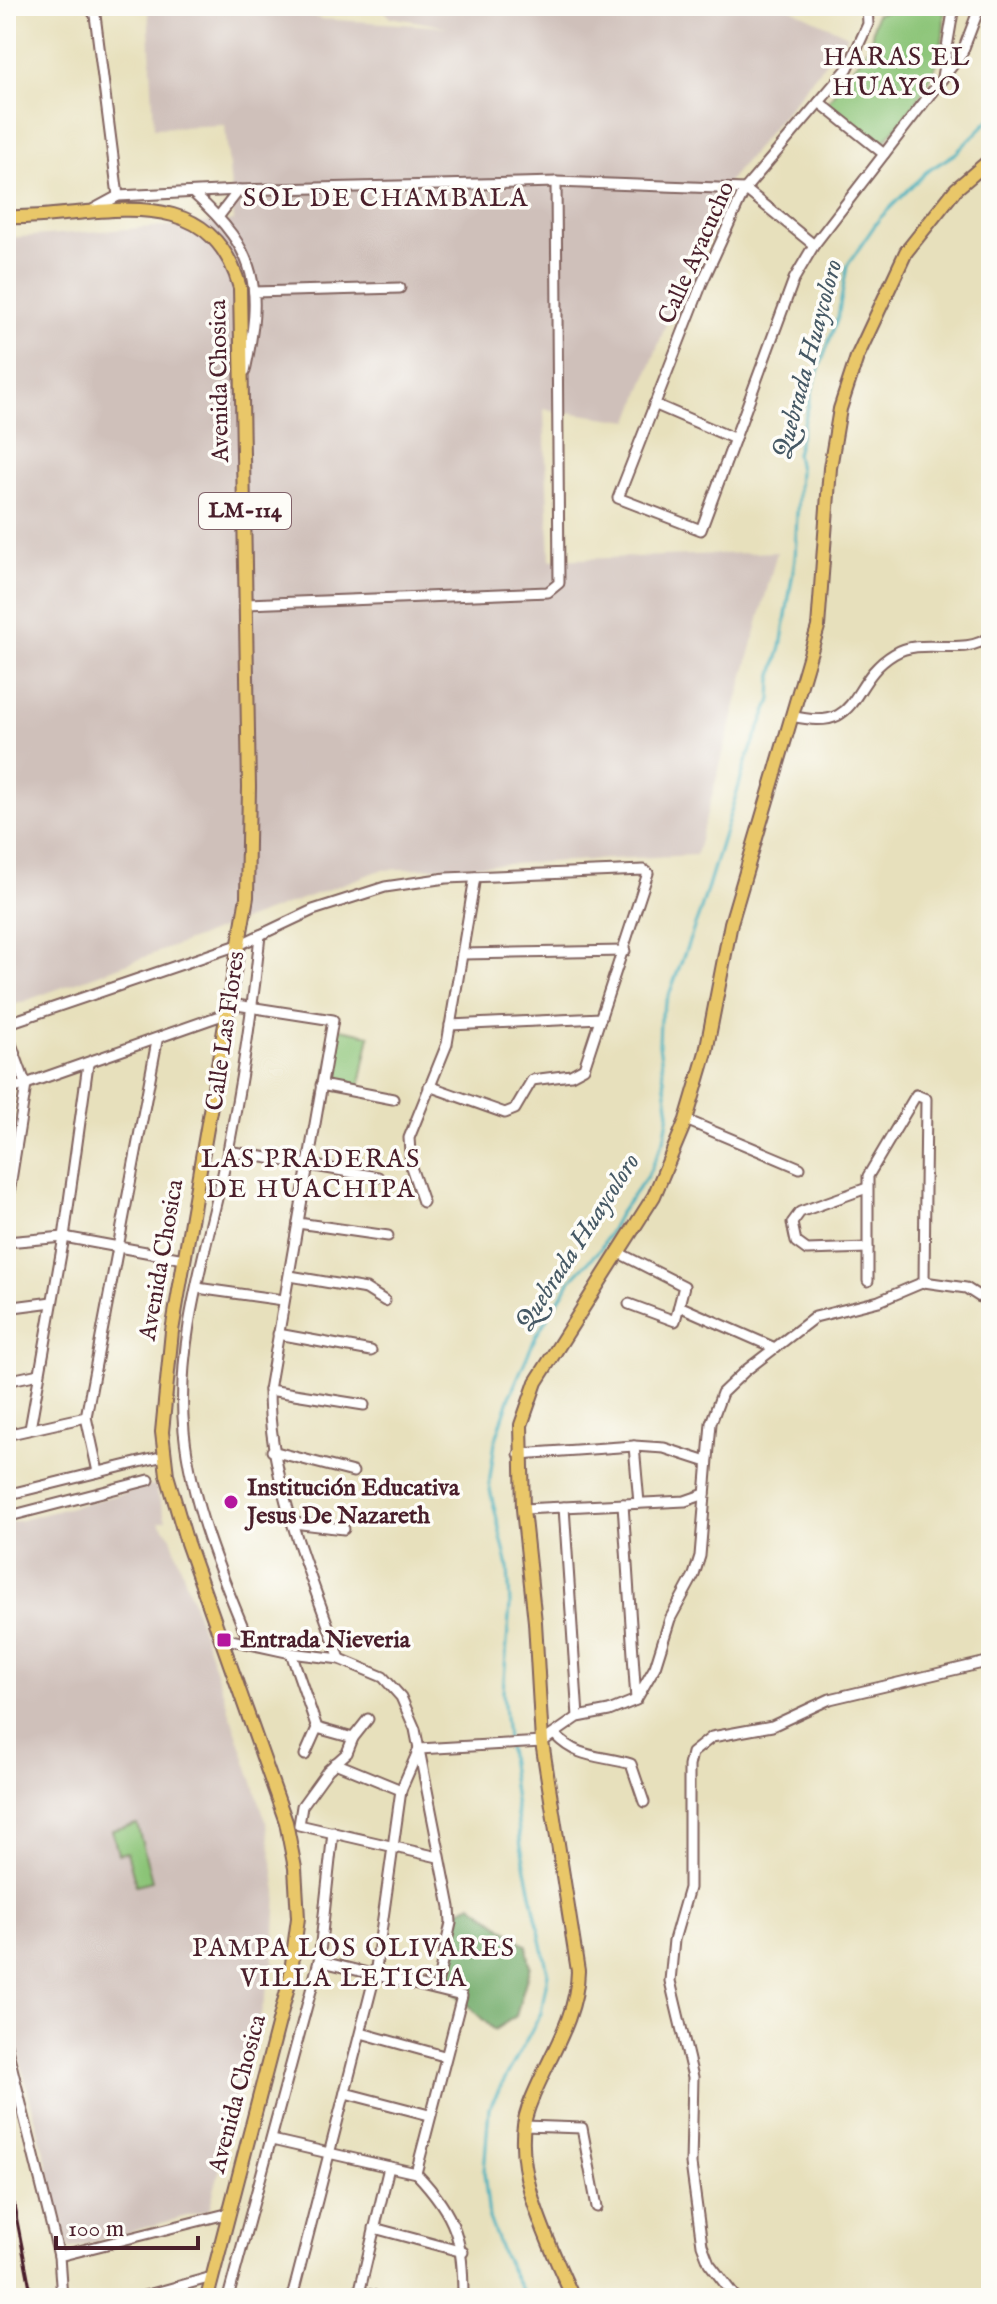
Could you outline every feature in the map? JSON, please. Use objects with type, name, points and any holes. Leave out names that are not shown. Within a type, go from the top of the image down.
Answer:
[{"type":"main road","points":[[573,2298],[538,2215],[527,2175],[524,2126],[574,2005],[577,1988],[570,1903],[542,1742],[535,1622],[519,1454],[521,1425],[536,1382],[654,1196],[686,1120],[706,1052],[731,923],[818,627],[830,468],[840,409],[857,357],[906,252],[956,189],[991,159]]},
{"type":"main road","name":"Avenida Chosica","points":[[94,209],[153,210],[189,221],[216,241],[234,265],[240,288],[249,787],[244,917],[162,1402],[164,1456],[187,1543],[286,1822],[295,1868],[298,1918],[290,1979],[207,2298]]},
{"type":"main road","name":"LM-114","points":[[6,217],[94,209]]},
{"type":"street","points":[[88,6],[95,15],[118,196]]},
{"type":"street","points":[[868,8],[887,6]]},
{"type":"street","points":[[942,79],[954,6]]},
{"type":"street","points":[[654,404],[735,439],[794,279],[814,245],[962,53],[980,6]]},
{"type":"street","name":"Calle Ayacucho","points":[[735,439],[701,530],[618,498],[654,404],[745,189],[848,68],[868,24],[868,8]]},
{"type":"street","points":[[819,102],[884,154]]},
{"type":"street","points":[[94,209],[118,196],[239,190],[443,188],[556,182],[745,189],[814,245]]},
{"type":"street","points":[[247,604],[548,592],[559,583],[556,182]]},
{"type":"street","points":[[219,216],[239,190]]},
{"type":"street","points":[[194,194],[219,216],[252,267],[254,331],[242,386]]},
{"type":"street","points":[[254,292],[400,288]]},
{"type":"street","points":[[792,716],[819,723],[846,711],[881,664],[895,653],[908,648],[971,645],[991,636]]},
{"type":"street","points":[[6,1024],[260,935],[313,910],[385,887],[475,877],[644,870],[648,879],[584,1068],[571,1075],[532,1080],[515,1109],[505,1113],[429,1086]]},
{"type":"street","points":[[423,1202],[411,1167],[409,1138],[447,1044],[475,877]]},
{"type":"street","name":"Calle Las Flores","points":[[250,1644],[210,1540],[187,1460],[183,1397],[197,1288],[228,1151],[253,1007],[260,935]]},
{"type":"street","points":[[462,954],[625,951]]},
{"type":"street","points":[[6,1091],[157,1041],[229,1009],[253,1007],[333,1020],[269,1390],[272,1451],[293,1523],[340,1659]]},
{"type":"street","points":[[450,1025],[601,1018]]},
{"type":"street","points":[[6,1030],[26,1085],[6,1212]]},
{"type":"street","points":[[98,1472],[86,1417],[157,1041]]},
{"type":"street","points":[[30,1429],[64,1237],[88,1064]]},
{"type":"street","points":[[321,1085],[393,1099]]},
{"type":"street","points":[[868,1281],[868,1176],[910,1099],[922,1095],[926,1099],[924,1282]]},
{"type":"street","points":[[686,1120],[800,1168]]},
{"type":"street","points":[[228,1151],[378,1177]]},
{"type":"street","points":[[867,1188],[800,1212],[792,1223],[796,1242],[807,1250],[868,1248]]},
{"type":"street","points":[[298,1223],[388,1236]]},
{"type":"street","points":[[6,1242],[64,1237],[184,1259]]},
{"type":"street","points":[[619,1253],[684,1286],[675,1321],[629,1304]]},
{"type":"street","points":[[290,1276],[366,1289],[385,1301]]},
{"type":"street","points":[[419,1749],[542,1742],[578,1717],[609,1711],[636,1700],[655,1667],[670,1619],[694,1575],[700,1556],[711,1423],[722,1393],[775,1348],[815,1317],[879,1301],[924,1282],[966,1288],[991,1304]]},
{"type":"street","points":[[197,1288],[283,1300]]},
{"type":"street","points":[[6,1308],[52,1302]]},
{"type":"street","points":[[679,1306],[775,1348]]},
{"type":"street","points":[[278,1334],[371,1351]]},
{"type":"street","points":[[6,1381],[39,1374]]},
{"type":"street","points":[[269,1390],[364,1405]]},
{"type":"street","points":[[6,1435],[86,1417]]},
{"type":"street","points":[[634,1446],[639,1503]]},
{"type":"street","points":[[519,1454],[634,1446],[664,1448],[707,1462]]},
{"type":"street","points":[[272,1451],[353,1472]]},
{"type":"street","points":[[6,1495],[164,1456]]},
{"type":"street","points":[[6,1517],[149,1480]]},
{"type":"street","points":[[523,1509],[685,1501],[705,1494]]},
{"type":"street","points":[[623,1504],[636,1700]]},
{"type":"street","points":[[564,1507],[578,1717]]},
{"type":"street","points":[[293,1523],[344,1529]]},
{"type":"street","points":[[222,1638],[291,1653],[340,1659],[383,1677],[401,1697],[419,1749],[451,1923],[436,1989]]},
{"type":"street","points":[[291,1653],[317,1728],[305,1755]]},
{"type":"street","points":[[736,2298],[709,2263],[702,2245],[691,2164],[693,2077],[670,1981],[674,1940],[689,1888],[689,1766],[692,1753],[712,1737],[772,1726],[830,1699],[991,1661]]},
{"type":"street","points":[[368,1719],[353,1738],[347,1753],[335,1763],[302,1806],[299,1825],[438,1857]]},
{"type":"street","points":[[317,1728],[353,1738]]},
{"type":"street","points":[[555,1735],[576,1754],[631,1764],[644,1802]]},
{"type":"street","points":[[292,2298],[375,1975],[401,1790],[419,1749]]},
{"type":"street","points":[[335,1763],[401,1790]]},
{"type":"street","points":[[228,2298],[319,1961],[333,1832]]},
{"type":"street","points":[[319,1961],[462,1996],[416,2173]]},
{"type":"street","points":[[361,2033],[444,2056]]},
{"type":"street","points":[[6,2044],[59,2256],[62,2298]]},
{"type":"street","points":[[345,2093],[429,2115]]},
{"type":"street","points":[[524,2126],[582,2128],[597,2207]]},
{"type":"street","points":[[272,2140],[416,2173],[442,2200],[463,2252],[463,2298]]},
{"type":"street","points":[[383,2298],[358,2295],[389,2167]]},
{"type":"street","points":[[59,2256],[230,2213]]},
{"type":"street","points":[[374,2228],[463,2252]]},
{"type":"street","points":[[137,2298],[212,2277]]},
{"type":"shaded area","points":[[148,6],[278,6],[321,19],[449,27],[390,17],[380,6],[785,6],[848,35],[711,203],[630,421],[544,409],[550,560],[777,552],[696,855],[381,870],[6,1008],[6,238],[234,221],[225,125],[154,128]]},
{"type":"shaded area","points":[[155,1485],[166,1520],[159,1522],[170,1534],[267,1824],[277,1892],[273,1968],[209,2210],[69,2249],[6,2006],[6,1524]]},
{"type":"green space","points":[[910,6],[944,6],[941,49],[918,99],[880,147],[825,105],[870,45],[876,14]]},
{"type":"green space","points":[[336,1028],[370,1035],[359,1089],[325,1082]]},
{"type":"green space","points":[[137,1824],[152,1881],[136,1885],[127,1852],[118,1854],[112,1830]]},
{"type":"green space","points":[[472,1904],[527,1946],[530,1966],[516,2016],[494,2030],[444,1983],[455,1912]]},
{"type":"waterway","name":"Quebrada Huaycoloro","points":[[507,1740],[503,1692],[510,1605],[508,1567],[489,1485],[495,1442],[511,1393],[536,1336],[571,1280],[601,1248],[619,1214],[648,1175],[664,1140],[669,1113],[659,1045],[660,1019],[701,909],[747,759],[771,700],[772,678],[781,647],[795,559],[799,470],[796,454],[815,380],[838,317],[847,266],[879,219],[926,172],[956,153],[991,118]]},
{"type":"waterway","name":"Quebrada Huaycoloro","points":[[508,1748],[521,1846],[548,1973],[541,2013],[489,2108],[484,2172],[489,2218],[502,2253],[525,2298]]},
{"type":"railway","points":[[6,2164],[32,2298]]},
{"type":"place","name":"Institución Educativa Jesus De Nazareth","points":[[231,1502]]},
{"type":"place","name":"Entrada Nieveria","points":[[224,1640]]},
{"type":"district","name":"HARAS EL HUAYCO","points":[[897,72]]},
{"type":"district","name":"SOL DE CHAMBALA","points":[[386,198]]},
{"type":"district","name":"LAS PRADERAS DE HUACHIPA","points":[[311,1174]]},
{"type":"district","name":"PAMPA LOS OLIVARES VILLA LETICIA","points":[[354,1963]]}]
